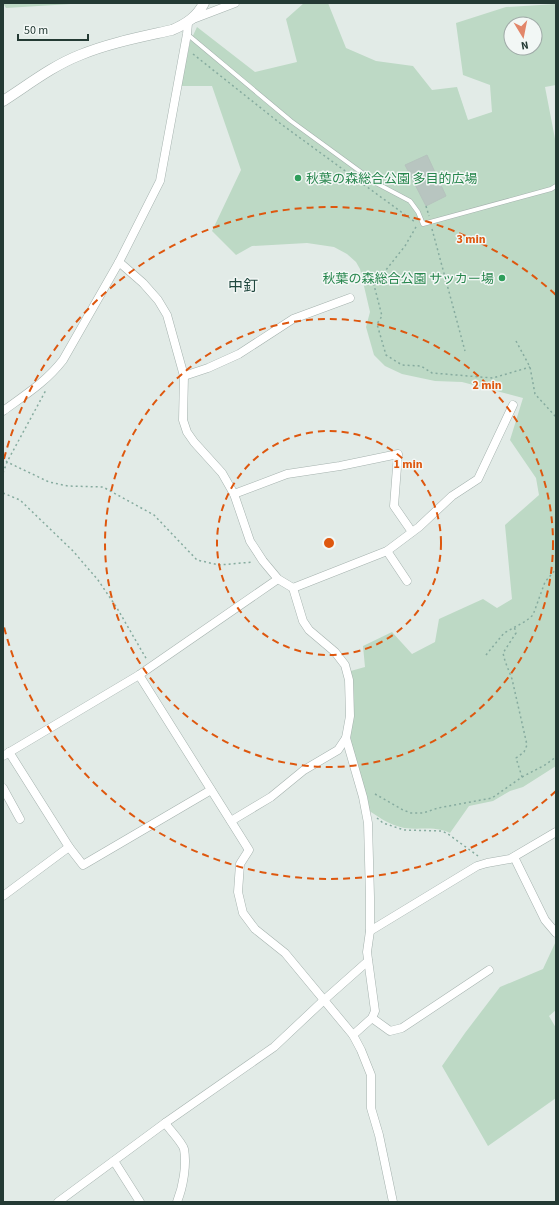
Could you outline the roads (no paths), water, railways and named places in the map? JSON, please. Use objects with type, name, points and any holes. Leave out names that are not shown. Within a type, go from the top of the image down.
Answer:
[{"type":"street","points":[[3,411],[43,382],[52,374],[63,360],[119,262],[160,181],[190,21],[200,11],[204,3]]},
{"type":"street","points":[[3,101],[51,70],[79,55],[98,48],[172,30],[235,3]]},
{"type":"street","points":[[119,262],[143,283],[158,300],[167,315],[184,376],[183,420],[187,432],[222,473],[234,494],[250,541],[263,561],[278,579],[293,588],[303,621],[309,630],[335,652],[345,665],[349,680],[350,716],[346,738],[338,750],[304,770],[271,798],[231,821]]},
{"type":"street","points":[[184,376],[208,368],[239,354],[293,319],[350,298]]},
{"type":"street","points":[[293,588],[387,551],[412,532],[452,496],[478,479],[514,405]]},
{"type":"street","points":[[234,494],[287,474],[340,466],[398,454],[394,506],[412,532]]},
{"type":"street","points":[[387,551],[407,581]]},
{"type":"street","points":[[212,790],[83,865],[6,754],[139,675],[278,579]]},
{"type":"street","points":[[139,675],[249,850],[240,864],[238,892],[243,913],[255,929],[285,953],[353,1035],[361,1050],[371,1075],[371,1108],[379,1135],[393,1202]]},
{"type":"street","points":[[346,738],[368,823],[370,931],[367,952],[375,1011],[372,1018],[353,1035]]},
{"type":"street","points":[[3,788],[20,819]]},
{"type":"street","points":[[370,931],[477,866],[510,859],[556,832]]},
{"type":"street","points":[[3,896],[70,847]]},
{"type":"street","points":[[514,857],[545,920],[556,933]]},
{"type":"street","points":[[59,1202],[165,1123],[274,1047],[368,961]]},
{"type":"street","points":[[372,1018],[390,1031],[402,1028],[490,970]]},
{"type":"street","points":[[165,1123],[184,1148],[183,1178],[181,1191],[177,1202]]},
{"type":"street","points":[[114,1161],[140,1202]]},
{"type":"lane","points":[[187,34],[291,121],[376,183],[410,200],[418,212],[423,224],[551,189],[556,186]]},
{"type":"place","name":"秋葉の森総合公園 多目的広場","points":[[298,178]]},
{"type":"place","name":"秋葉の森総合公園 サッカー場","points":[[502,278]]},
{"type":"district","name":"中釘","points":[[243,286]]}]
